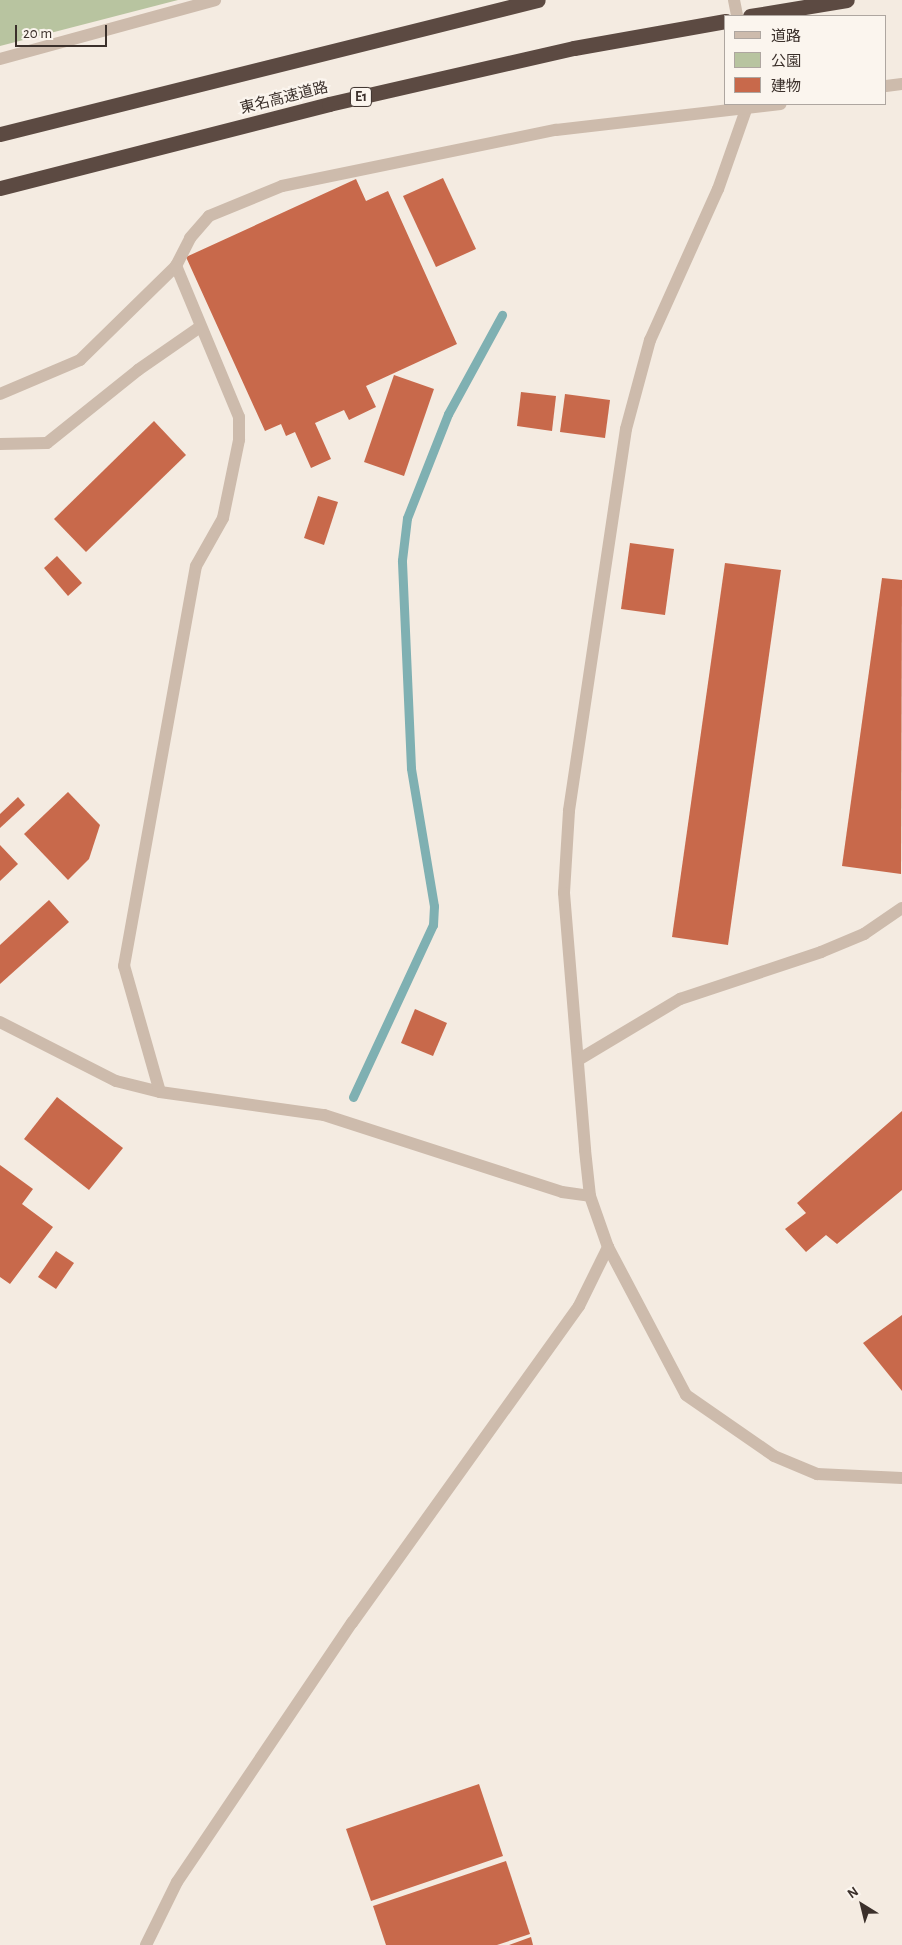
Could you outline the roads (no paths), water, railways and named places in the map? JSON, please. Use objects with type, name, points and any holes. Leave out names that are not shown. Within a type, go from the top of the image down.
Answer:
[{"type":"highway","points":[[0,134],[538,0]]},
{"type":"highway","points":[[756,15],[847,0]]},
{"type":"highway","name":"東名高速道路","points":[[0,188],[328,104],[574,48],[724,21]]},
{"type":"street","points":[[0,60],[215,0]]},
{"type":"street","points":[[734,0],[737,15]]},
{"type":"street","points":[[887,86],[902,84]]},
{"type":"street","points":[[0,394],[80,360],[176,266],[190,238],[209,216],[282,186],[556,130],[770,105]]},
{"type":"street","points":[[748,107],[718,189],[650,340],[626,429],[570,811],[564,893],[590,1196],[608,1247],[686,1395],[774,1456],[817,1474],[902,1478]]},
{"type":"street","points":[[160,1092],[124,966],[196,566],[222,518],[239,440],[239,417],[176,266]]},
{"type":"street","points":[[0,444],[47,443],[138,370],[200,327]]},
{"type":"street","points":[[578,1060],[680,999],[821,952],[864,934],[902,908]]},
{"type":"street","points":[[0,1022],[116,1081],[160,1092],[324,1115],[562,1192],[590,1196]]},
{"type":"street","points":[[146,1945],[177,1882],[352,1623],[579,1306],[608,1247]]},
{"type":"waterway","points":[[353,1097],[433,925],[434,906],[411,768],[402,560],[407,518],[448,414],[502,315]]}]
